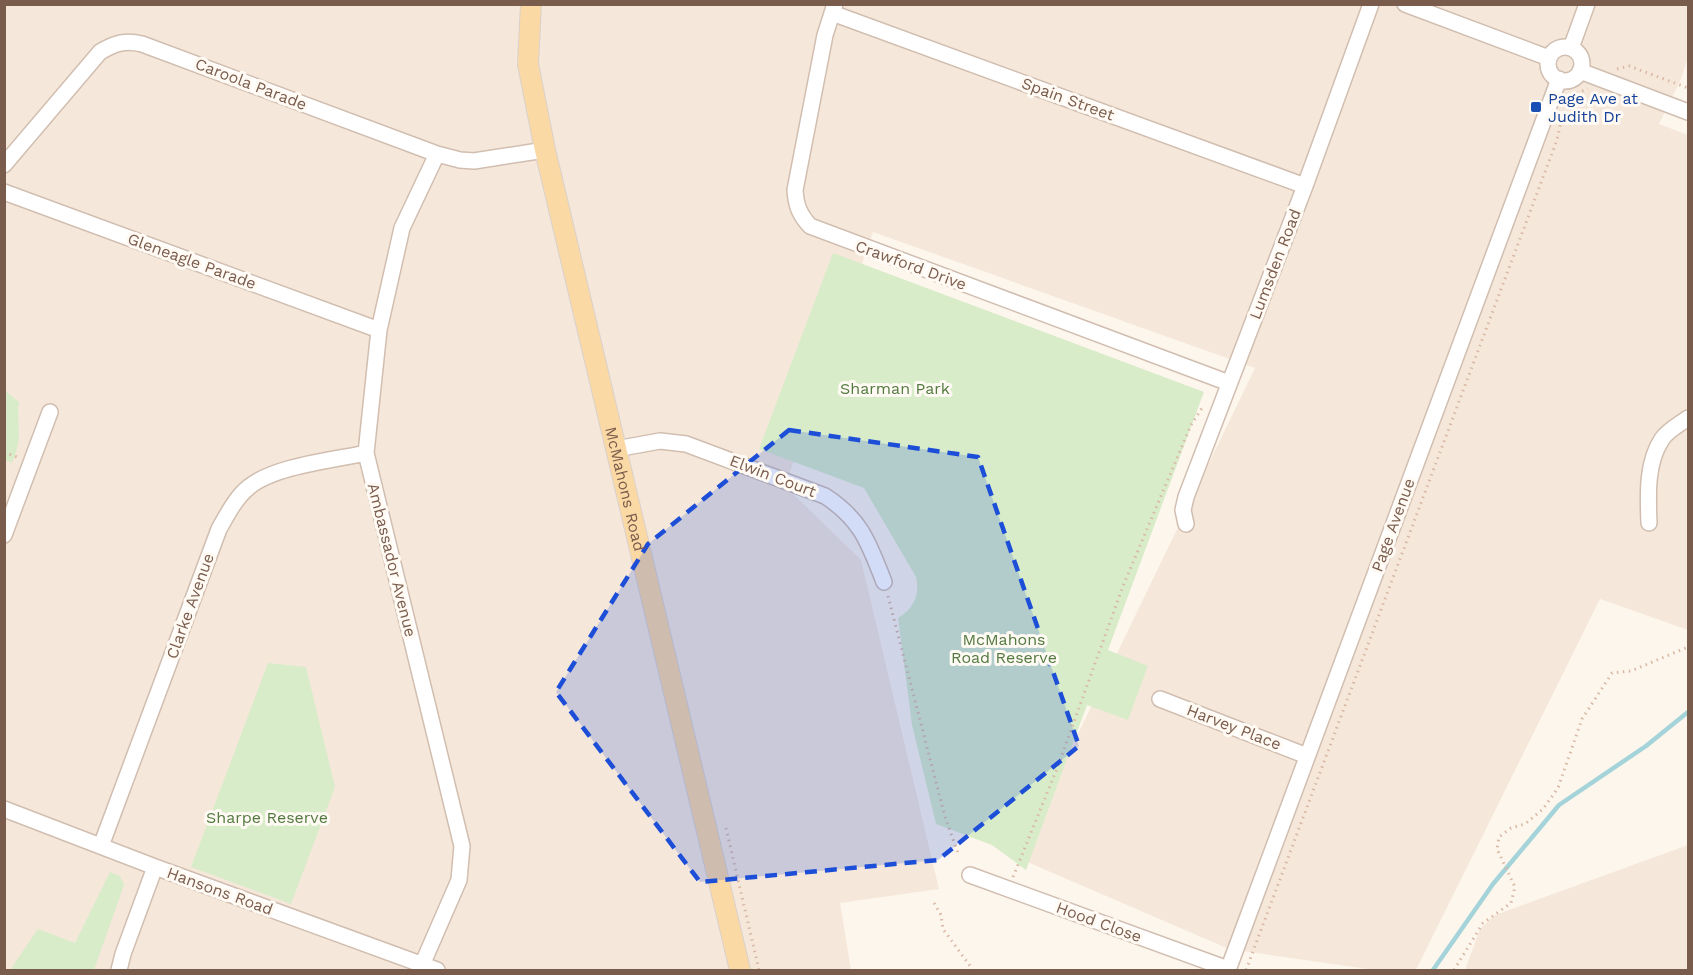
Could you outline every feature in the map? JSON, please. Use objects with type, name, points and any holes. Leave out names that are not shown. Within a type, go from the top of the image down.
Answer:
[{"type":"main road","name":"McMahons Road","points":[[531,4],[528,64],[545,150],[740,970]]},
{"type":"street","name":"Lumsden Road","points":[[1186,524],[1183,510],[1186,497],[1305,186],[1371,4]]},
{"type":"street","points":[[1405,4],[1549,58]]},
{"type":"street","points":[[1571,48],[1587,4]]},
{"type":"street","name":"Spain Street","points":[[833,9],[1305,186]]},
{"type":"street","name":"Crawford Drive","points":[[833,9],[825,35],[795,190],[795,202],[800,216],[810,226],[1228,386]]},
{"type":"street","name":"Caroola Parade","points":[[4,165],[100,52],[112,44],[126,41],[142,44],[436,154],[474,161],[545,150]]},
{"type":"street","points":[[1560,47],[1571,48],[1582,60],[1580,71],[1569,80],[1558,79],[1549,68],[1549,58],[1560,47]]},
{"type":"street","points":[[1580,71],[1689,112]]},
{"type":"street","name":"Page Avenue","points":[[1228,970],[1558,79]]},
{"type":"street","name":"Ambassador Avenue","points":[[430,968],[459,880],[462,846],[366,453],[379,330],[402,228],[436,154]]},
{"type":"street","name":"Gleneagle Parade","points":[[4,192],[379,330]]},
{"type":"street","points":[[4,535],[50,412]]},
{"type":"street","points":[[1649,523],[1648,486],[1655,459],[1663,438],[1689,418]]},
{"type":"street","name":"Elwin Court","points":[[616,449],[660,441],[686,444],[825,496],[843,507],[856,521],[868,542],[884,582]]},
{"type":"street","name":"Clarke Avenue","points":[[101,846],[219,529],[236,501],[249,486],[279,471],[366,453]]},
{"type":"street","name":"Harvey Place","points":[[1160,699],[1307,756]]},
{"type":"street","name":"Hansons Road","points":[[4,809],[430,968]]},
{"type":"street","points":[[119,970],[155,867]]},
{"type":"street","name":"Hood Close","points":[[970,875],[1228,970]]},
{"type":"path","points":[[1612,70],[1629,66],[1689,88]]},
{"type":"path","points":[[1564,105],[1568,98],[1579,92],[1588,89],[1598,92]]},
{"type":"path","points":[[1246,970],[1557,140],[1563,110]]},
{"type":"path","points":[[1008,889],[1058,766],[1123,586],[1191,424],[1212,397],[1228,386]]},
{"type":"path","points":[[884,582],[945,817],[958,853]]},
{"type":"path","points":[[1454,970],[1484,923],[1511,903],[1515,887],[1497,849],[1499,837],[1511,828],[1525,824],[1543,809],[1558,788],[1582,719],[1612,674],[1631,671],[1689,647]]},
{"type":"path","points":[[934,903],[941,915],[944,929],[973,970]]},
{"type":"highlighted area","points":[[789,430],[978,457],[1079,746],[938,860],[700,882],[556,692],[648,544]]},
{"type":"shaded area","points":[[5,5],[1688,5],[1688,58],[1680,81],[1659,124],[1688,135],[1688,630],[1600,599],[1416,970],[1374,970],[1229,949],[1018,858],[1255,368],[873,232],[785,486],[861,560],[939,889],[840,903],[851,970],[5,970]]},
{"type":"shaded area","points":[[1688,845],[1688,970],[1465,970],[1480,929],[1495,915]]},
{"type":"green space","points":[[833,253],[1204,392],[1108,650],[1148,666],[1128,720],[1087,705],[1026,870],[992,845],[936,824],[912,725],[898,618],[912,605],[917,590],[916,577],[864,488],[759,449]]},
{"type":"green space","points":[[4,390],[19,402],[19,433],[12,463],[5,460]]},
{"type":"green space","name":"Sharpe Reserve","points":[[268,663],[306,667],[335,787],[291,904],[191,867]]},
{"type":"green space","points":[[110,872],[120,876],[124,885],[94,970],[10,970],[38,929],[75,943]]},
{"type":"waterway","points":[[1433,970],[1493,884],[1559,805],[1646,746],[1688,712]]},
{"type":"place","name":"Page Ave at Judith Dr","points":[[1536,107]]},
{"type":"park label","name":"Sharman Park","points":[[895,388]]},
{"type":"park label","name":"McMahons Road Reserve","points":[[1004,648]]}]
